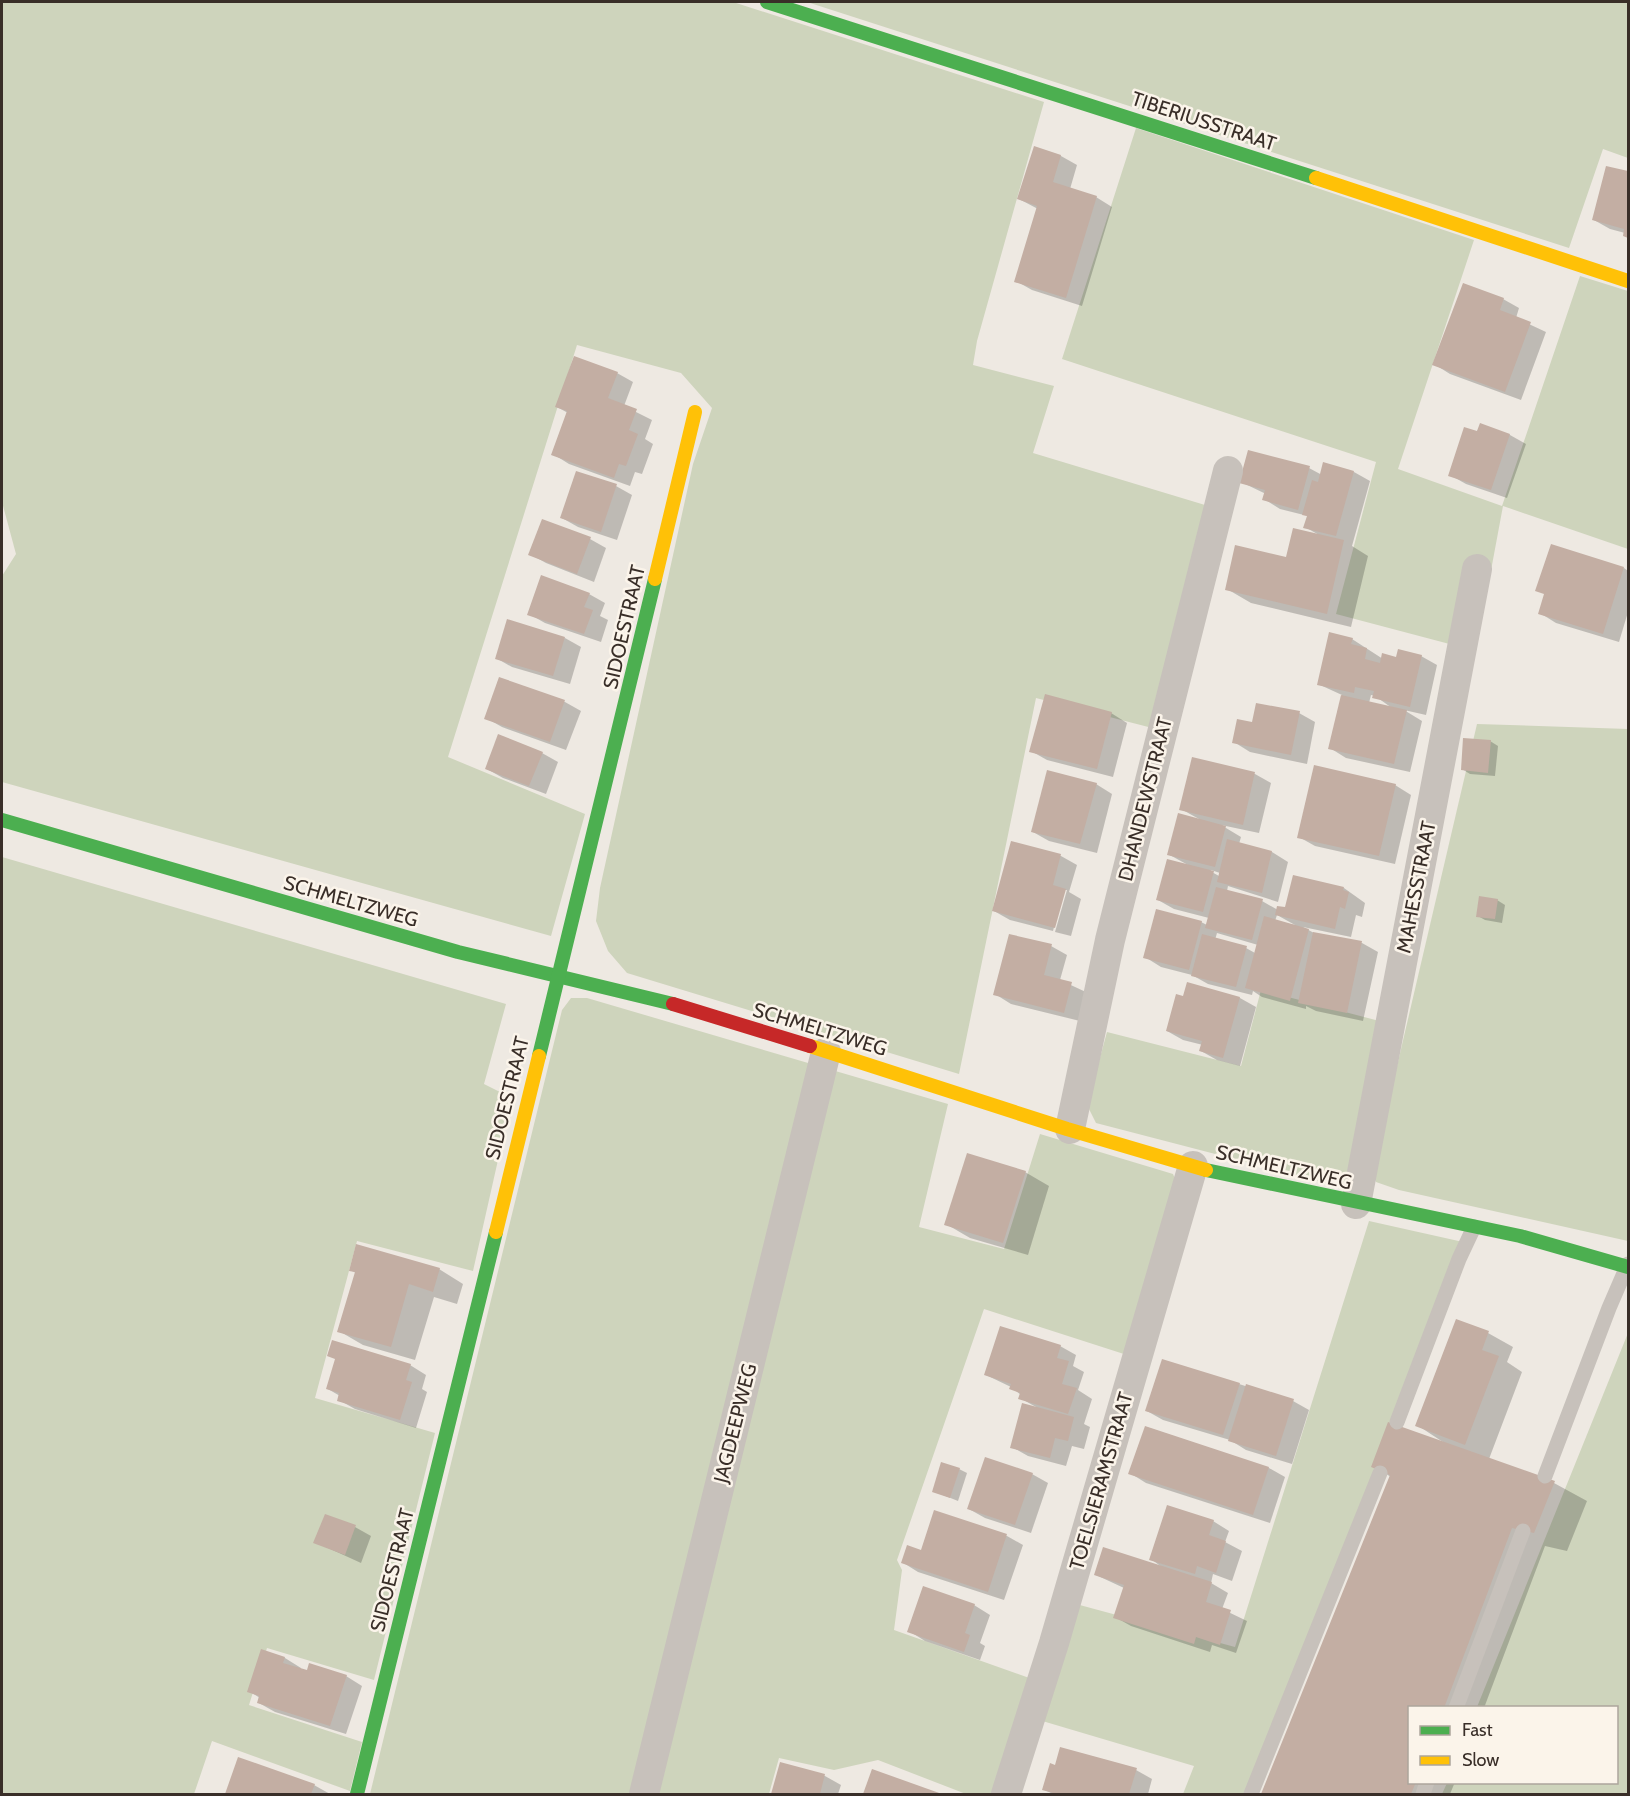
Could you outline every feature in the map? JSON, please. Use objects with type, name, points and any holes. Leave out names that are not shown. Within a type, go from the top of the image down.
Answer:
[{"type":"street","name":"TIBERIUSSTRAAT","points":[[767,2],[1235,151],[1629,281]]},
{"type":"street","name":"SIDOESTRAAT","points":[[357,1794],[557,974],[599,815],[695,412]]},
{"type":"street","name":"DHANDEWSTRAAT","points":[[1070,1129],[1110,940],[1228,471]]},
{"type":"street","name":"MAHESSTRAAT","points":[[1356,1204],[1477,569]]},
{"type":"street","name":"SCHMELTZWEG","points":[[2,820],[462,953],[557,974],[694,1010],[1193,1166],[1356,1204],[1572,1248],[1628,1266]]},
{"type":"street","name":"JAGDEEPWEG","points":[[644,1794],[826,1052]]},
{"type":"street","name":"TOELSIERAMSTRAAT","points":[[1006,1794],[1054,1643],[1193,1166]]},
{"type":"lane","points":[[1397,1422],[1459,1259],[1474,1227]]},
{"type":"lane","points":[[1545,1476],[1609,1308],[1628,1266]]},
{"type":"lane","points":[[1251,1794],[1380,1473]]},
{"type":"lane","points":[[1456,1706],[1523,1531]]},
{"type":"green space","points":[[2,2],[733,2],[1044,102],[977,341],[973,365],[1054,386],[1033,453],[1205,505],[1160,730],[1036,698],[959,1074],[627,973],[608,951],[596,921],[600,888],[693,464],[712,408],[681,373],[577,345],[448,757],[585,814],[551,936],[2,782],[2,576],[16,554],[2,502]]},
{"type":"green space","points":[[807,2],[1628,2],[1628,158],[1603,149],[1569,248]]},
{"type":"green space","points":[[1136,128],[1474,240],[1398,469],[1502,506],[1580,276],[1628,291],[1628,549],[1503,506],[1476,651],[1336,614],[1376,462],[1062,359]]},
{"type":"green space","points":[[1477,724],[1628,729],[1628,1241],[1399,1190],[1376,1182],[1372,1173]]},
{"type":"green space","points":[[2,857],[506,1004],[484,1084],[512,1098],[473,1271],[357,1241],[315,1398],[435,1433],[374,1680],[267,1648],[249,1705],[362,1742],[350,1791],[212,1741],[194,1794],[2,1794]]},
{"type":"green space","points":[[1261,990],[1387,1023],[1347,1183],[1338,1186],[1096,1123],[1087,1105],[1107,1032],[1241,1066]]},
{"type":"green space","points":[[571,998],[587,998],[948,1104],[919,1227],[1004,1249],[1040,1134],[1173,1174],[1177,1184],[1127,1355],[984,1309],[897,1560],[902,1570],[894,1630],[1035,1680],[1002,1794],[966,1794],[878,1760],[834,1770],[779,1758],[769,1794],[370,1794],[562,1010]]},
{"type":"green space","points":[[1369,1221],[1472,1244],[1248,1794],[1183,1794],[1194,1766],[1039,1720],[1076,1604],[1235,1647]]},
{"type":"green space","points":[[1628,1333],[1628,1794],[1442,1794],[1447,1784],[1618,1784],[1618,1706],[1477,1706]]},
{"type":"building","points":[[1034,146],[1061,155],[1053,182],[1097,196],[1066,298],[1014,282],[1037,206],[1017,199]]},
{"type":"building","points":[[1606,166],[1628,171],[1628,238],[1623,236],[1624,229],[1592,220]]},
{"type":"building","points":[[1463,283],[1504,298],[1500,310],[1531,322],[1505,392],[1432,365]]},
{"type":"building","points":[[574,356],[618,372],[608,398],[637,409],[629,430],[638,434],[626,466],[619,464],[614,478],[551,455],[567,411],[555,407]]},
{"type":"building","points":[[1480,423],[1510,434],[1491,490],[1448,476],[1464,427],[1477,431]]},
{"type":"building","points":[[1248,450],[1310,466],[1298,510],[1262,500],[1265,490],[1239,483]]},
{"type":"building","points":[[1323,462],[1354,471],[1336,536],[1303,528],[1307,516],[1302,515],[1312,480],[1318,482]]},
{"type":"building","points":[[576,471],[617,484],[601,532],[560,518]]},
{"type":"building","points":[[542,519],[591,537],[577,574],[528,555]]},
{"type":"building","points":[[1293,528],[1344,540],[1327,614],[1225,590],[1235,545],[1286,557]]},
{"type":"building","points":[[1551,544],[1624,567],[1603,634],[1538,614],[1544,594],[1535,591]]},
{"type":"building","points":[[541,575],[590,593],[584,607],[593,610],[584,634],[527,615]]},
{"type":"building","points":[[507,619],[565,637],[553,676],[495,659]]},
{"type":"building","points":[[1329,632],[1353,638],[1351,644],[1367,648],[1365,659],[1380,663],[1382,653],[1396,657],[1398,649],[1422,655],[1410,707],[1372,698],[1374,691],[1355,687],[1354,693],[1317,685]]},
{"type":"building","points":[[499,677],[565,700],[550,742],[484,719]]},
{"type":"building","points":[[1045,694],[1112,712],[1097,769],[1029,752]]},
{"type":"building","points":[[1341,695],[1407,710],[1394,764],[1328,749]]},
{"type":"building","points":[[1256,703],[1300,711],[1291,755],[1232,743],[1237,719],[1252,722]]},
{"type":"building","points":[[498,734],[543,752],[529,786],[485,769]]},
{"type":"building","points":[[1463,738],[1491,740],[1488,773],[1461,770]]},
{"type":"building","points":[[1192,757],[1255,772],[1243,825],[1179,810]]},
{"type":"building","points":[[1314,765],[1396,784],[1379,856],[1297,838]]},
{"type":"building","points":[[1047,770],[1097,783],[1080,844],[1031,832]]},
{"type":"building","points":[[1178,813],[1226,826],[1215,867],[1167,855]]},
{"type":"building","points":[[1227,839],[1272,851],[1262,893],[1217,882]]},
{"type":"building","points":[[1011,841],[1061,854],[1053,885],[1066,889],[1055,928],[992,911]]},
{"type":"building","points":[[1167,859],[1214,871],[1203,912],[1156,900]]},
{"type":"building","points":[[1293,875],[1344,887],[1343,890],[1349,892],[1345,909],[1340,907],[1335,929],[1275,915],[1277,906],[1285,907]]},
{"type":"building","points":[[1216,887],[1263,899],[1252,940],[1205,928]]},
{"type":"building","points":[[1479,896],[1498,899],[1495,919],[1476,917]]},
{"type":"building","points":[[1156,909],[1202,921],[1189,970],[1143,958]]},
{"type":"building","points":[[1264,916],[1309,929],[1290,1001],[1245,988]]},
{"type":"building","points":[[1313,932],[1362,941],[1347,1013],[1298,1003]]},
{"type":"building","points":[[1009,934],[1052,944],[1044,975],[1072,982],[1064,1013],[993,995]]},
{"type":"building","points":[[1202,934],[1247,946],[1236,987],[1191,976]]},
{"type":"building","points":[[1187,982],[1240,997],[1223,1058],[1199,1051],[1202,1041],[1166,1031],[1176,994],[1183,996]]},
{"type":"building","points":[[967,1153],[1026,1171],[1003,1243],[944,1225]]},
{"type":"building","points":[[356,1244],[440,1268],[433,1292],[409,1284],[391,1347],[337,1332],[355,1272],[349,1271]]},
{"type":"building","points":[[1456,1319],[1489,1331],[1482,1350],[1499,1356],[1465,1445],[1415,1426]]},
{"type":"building","points":[[1000,1326],[1061,1345],[1057,1358],[1069,1361],[1062,1384],[1077,1388],[1068,1414],[1018,1399],[1020,1393],[1009,1389],[1011,1384],[984,1375]]},
{"type":"building","points":[[332,1340],[411,1364],[406,1380],[412,1382],[400,1420],[337,1401],[339,1393],[326,1389],[335,1359],[327,1356]]},
{"type":"building","points":[[1162,1359],[1240,1383],[1223,1435],[1145,1411]]},
{"type":"building","points":[[1246,1384],[1294,1399],[1276,1456],[1228,1441]]},
{"type":"building","points":[[1022,1403],[1074,1417],[1068,1441],[1055,1438],[1050,1458],[1010,1448]]},
{"type":"building","points":[[1388,1422],[1555,1481],[1534,1533],[1512,1528],[1445,1706],[1408,1706],[1408,1784],[1415,1784],[1411,1794],[1261,1794],[1390,1475],[1371,1467]]},
{"type":"building","points":[[1145,1426],[1269,1467],[1253,1515],[1128,1474]]},
{"type":"building","points":[[985,1457],[1033,1473],[1015,1525],[967,1509]]},
{"type":"building","points":[[941,1462],[960,1468],[950,1498],[932,1492]]},
{"type":"building","points":[[1167,1505],[1214,1520],[1209,1535],[1226,1541],[1216,1573],[1197,1566],[1195,1574],[1149,1560]]},
{"type":"building","points":[[934,1510],[1007,1534],[988,1592],[901,1563],[907,1545],[921,1550]]},
{"type":"building","points":[[325,1514],[356,1525],[345,1555],[313,1543]]},
{"type":"building","points":[[1103,1547],[1212,1582],[1206,1602],[1231,1610],[1220,1645],[1196,1637],[1194,1644],[1113,1618],[1124,1585],[1094,1575]]},
{"type":"building","points":[[923,1586],[975,1604],[965,1633],[970,1635],[964,1652],[907,1632]]},
{"type":"building","points":[[261,1649],[285,1657],[283,1663],[307,1670],[309,1663],[347,1675],[330,1726],[257,1703],[259,1696],[247,1692]]},
{"type":"building","points":[[1060,1747],[1137,1768],[1129,1794],[1057,1794],[1042,1790],[1050,1763],[1055,1765]]},
{"type":"building","points":[[238,1757],[315,1784],[311,1794],[225,1794]]},
{"type":"building","points":[[780,1762],[825,1774],[820,1794],[771,1794]]},
{"type":"building","points":[[872,1769],[942,1794],[863,1794]]},
{"type":"traffic: fast","points":[[767,2],[1316,178]]},
{"type":"traffic: fast","points":[[539,1056],[655,579]]},
{"type":"traffic: fast","points":[[2,820],[458,952],[673,1004]]},
{"type":"traffic: fast","points":[[1206,1170],[1520,1236],[1628,1267]]},
{"type":"traffic: fast","points":[[357,1794],[496,1232]]},
{"type":"traffic: slow","points":[[1316,178],[1628,281]]},
{"type":"traffic: slow","points":[[655,579],[695,412]]},
{"type":"traffic: slow","points":[[810,1046],[1067,1129],[1206,1170]]},
{"type":"traffic: slow","points":[[496,1232],[539,1056]]},
{"type":"traffic: jam","points":[[673,1004],[810,1046]]}]
